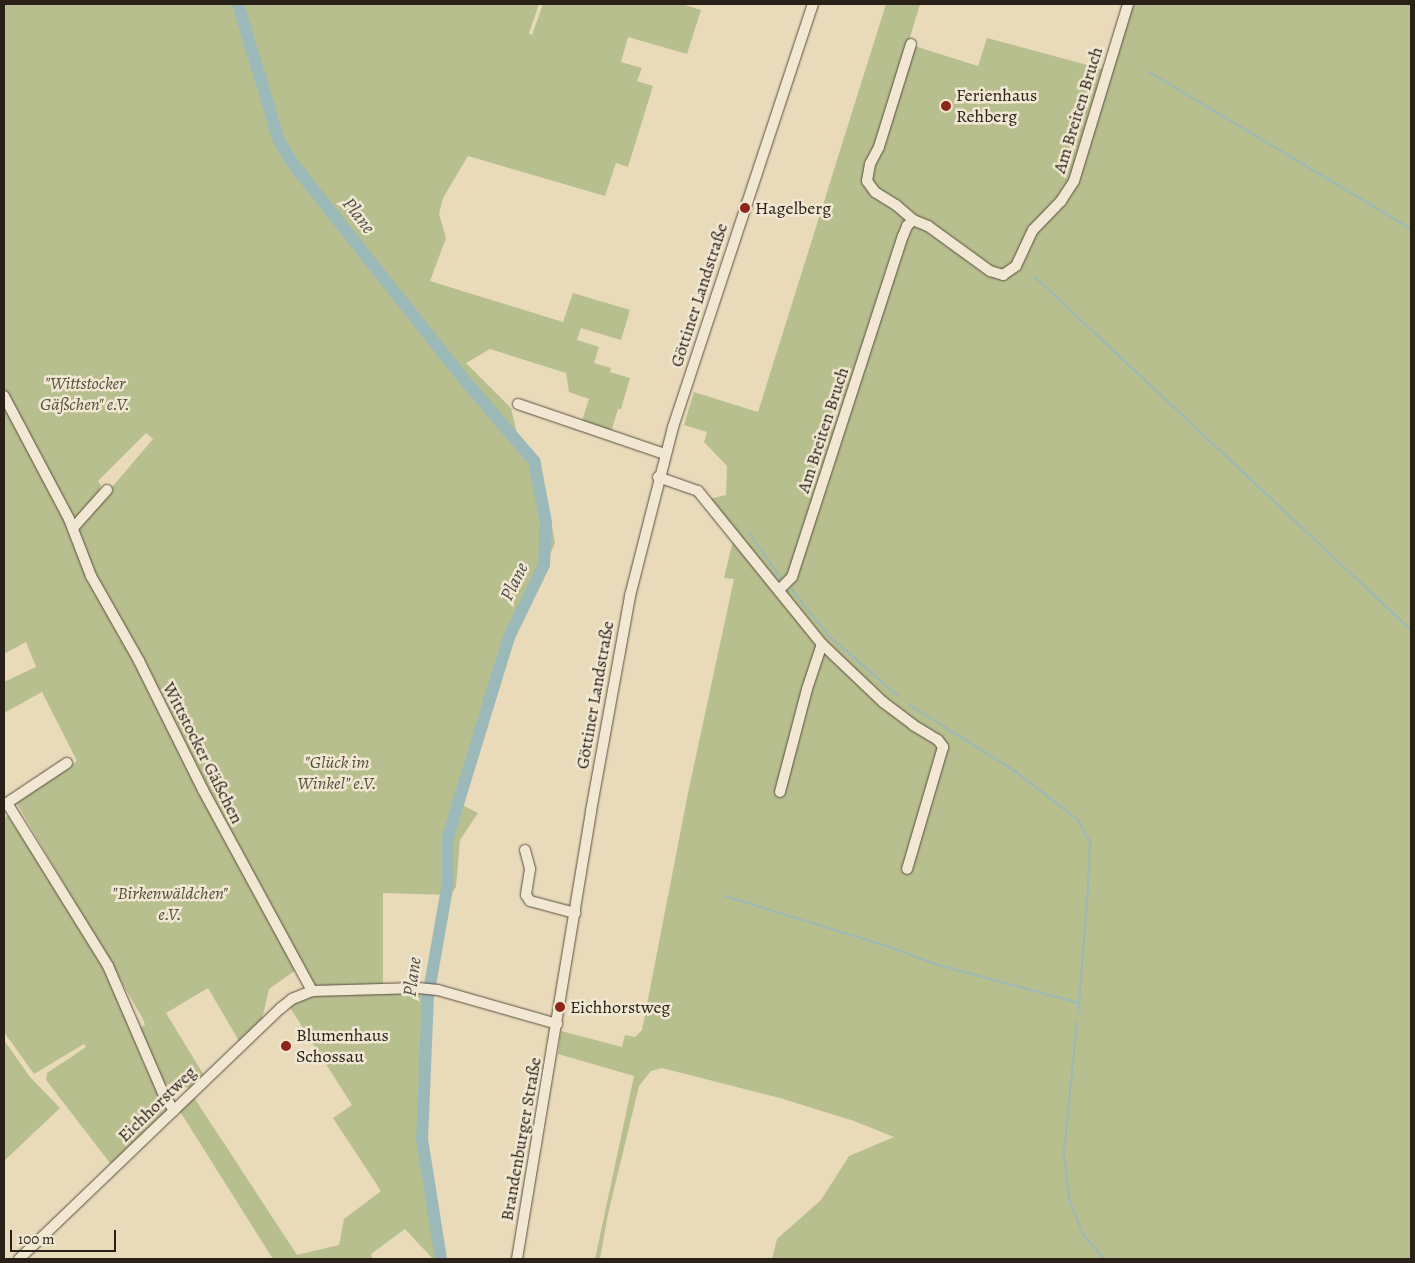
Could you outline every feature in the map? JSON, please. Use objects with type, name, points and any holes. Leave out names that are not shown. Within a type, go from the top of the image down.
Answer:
[{"type":"street","name":"Göttiner Landstraße","points":[[557,1024],[624,622],[658,478],[813,4]]},
{"type":"street","name":"Am Breiten Bruch","points":[[911,44],[879,147],[870,164],[867,177],[870,186],[875,192],[896,205],[913,220],[928,226],[990,271],[1003,275],[1012,270],[1020,258],[1033,230],[1061,201],[1074,181],[1128,4]]},
{"type":"street","name":"Am Breiten Bruch","points":[[779,590],[792,578],[902,236],[907,226],[913,220]]},
{"type":"street","name":"Wittstocker Gäßchen","points":[[4,396],[72,528],[91,576],[139,661],[212,807],[312,991]]},
{"type":"street","points":[[518,404],[665,454]]},
{"type":"street","points":[[658,478],[698,491],[822,644],[890,707],[938,740],[943,747],[907,869]]},
{"type":"street","points":[[72,528],[107,490]]},
{"type":"street","points":[[780,792],[805,697],[822,644]]},
{"type":"street","points":[[67,764],[8,802],[8,812],[108,966],[162,1091],[174,1111]]},
{"type":"street","points":[[525,850],[530,869],[526,895],[530,901],[575,914]]},
{"type":"street","name":"Eichhorstweg","points":[[19,1259],[292,999],[312,991],[418,988],[438,990],[557,1024]]},
{"type":"street","name":"Brandenburger Straße","points":[[518,1259],[557,1024]]},
{"type":"green space","points":[[4,4],[237,4],[278,141],[294,165],[280,140],[239,4],[539,4],[529,33],[532,35],[543,4],[682,4],[701,10],[687,54],[628,37],[621,62],[642,68],[637,81],[653,86],[628,167],[616,163],[605,196],[468,156],[443,198],[439,214],[446,238],[430,281],[563,322],[573,293],[630,310],[621,340],[581,328],[577,340],[599,347],[594,363],[611,368],[610,372],[630,378],[621,409],[618,409],[611,432],[582,421],[589,399],[569,392],[566,373],[490,349],[466,363],[511,408],[518,438],[533,458],[540,458],[555,543],[522,618],[486,718],[462,805],[478,813],[460,840],[456,887],[450,895],[383,893],[383,985],[313,988],[300,968],[82,550],[78,527],[153,439],[146,433],[98,481],[101,486],[98,494],[73,519],[65,500],[4,390]]},
{"type":"green space","points":[[886,4],[920,4],[908,44],[978,66],[987,38],[1106,70],[1131,4],[1411,4],[1411,1259],[772,1259],[777,1239],[821,1200],[849,1156],[894,1137],[854,1121],[780,1098],[662,1068],[651,1071],[639,1086],[608,1214],[600,1259],[595,1259],[634,1076],[558,1054],[561,1031],[622,1047],[625,1035],[635,1037],[642,1030],[688,793],[734,579],[724,578],[735,532],[709,499],[726,495],[727,466],[704,442],[707,432],[684,425],[694,392],[758,412]]},
{"type":"green space","name":"\"Birkenwäldchen\" e.V.","points":[[4,402],[296,970],[269,989],[262,1019],[239,1041],[208,988],[166,1013],[205,1077],[190,1088],[169,1084],[163,1085],[145,1039],[138,1029],[145,1025],[143,1019],[16,802],[77,761],[42,692],[4,713],[4,682],[36,667],[26,642],[4,654]]},
{"type":"green space","points":[[8,816],[102,961],[144,1064],[168,1110],[116,1163],[110,1163],[46,1080],[47,1073],[86,1047],[84,1044],[34,1074],[4,1032],[4,818]]},
{"type":"green space","points":[[431,993],[423,1139],[444,1259],[433,1259],[405,1229],[371,1254],[373,1259],[273,1259],[179,1110],[193,1096],[297,1255],[339,1245],[344,1219],[381,1191],[333,1118],[352,1105],[289,1006],[310,996]]},
{"type":"green space","points":[[4,1040],[30,1077],[60,1108],[4,1161]]},
{"type":"waterway","name":"Plane","points":[[238,4],[279,141],[294,165],[462,377],[534,461],[546,522],[544,565],[509,637],[448,836],[448,883],[428,996],[422,1139],[441,1259]]},
{"type":"waterway","points":[[1149,72],[1411,229]]},
{"type":"waterway","points":[[1035,277],[1411,630]]},
{"type":"waterway","points":[[749,533],[781,578]]},
{"type":"waterway","points":[[792,590],[829,636],[898,696]]},
{"type":"waterway","points":[[908,704],[1015,771],[1078,820],[1090,842],[1078,1014]]},
{"type":"waterway","points":[[725,896],[887,946],[938,965],[1079,1003]]},
{"type":"waterway","points":[[1077,1022],[1064,1153],[1069,1199],[1084,1236],[1105,1259]]},
{"type":"place","name":"Ferienhaus Rehberg","points":[[946,106]]},
{"type":"place","name":"Hagelberg","points":[[745,208]]},
{"type":"place","name":"Eichhorstweg","points":[[560,1007]]},
{"type":"place","name":"Blumenhaus Schossau","points":[[286,1046]]},
{"type":"park label","name":"\"Wittstocker Gäßchen\" e.V.","points":[[85,394]]},
{"type":"park label","name":"\"Glück im Winkel\" e.V.","points":[[337,773]]}]
